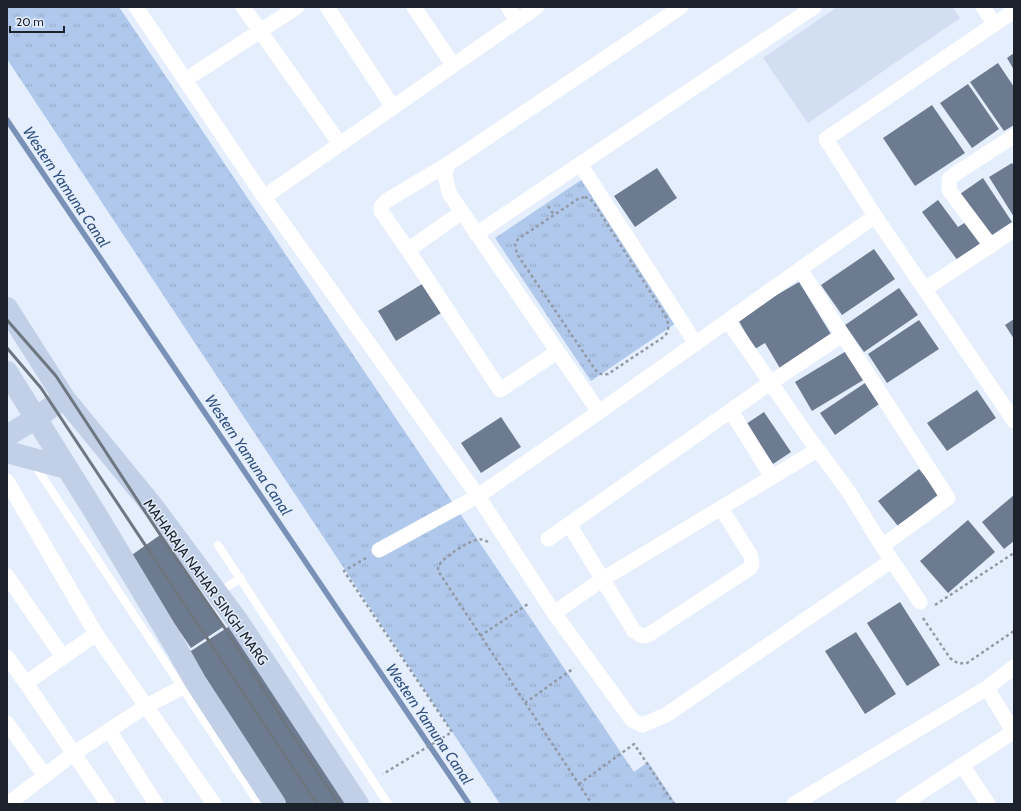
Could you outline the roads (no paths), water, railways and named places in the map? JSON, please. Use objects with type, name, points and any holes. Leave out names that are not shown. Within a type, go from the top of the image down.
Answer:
[{"type":"main road","name":"MAHARAJA NAHAR SINGH MARG","points":[[7,308],[64,398],[154,508],[237,620],[358,804]]},
{"type":"main road","points":[[44,366],[10,383],[36,418],[67,468],[137,600],[188,684],[275,804]]},
{"type":"main road","points":[[7,436],[64,398]]},
{"type":"main road","points":[[7,452],[67,468]]},
{"type":"street","points":[[136,7],[264,197],[478,496],[554,613],[632,720],[642,725],[666,715],[892,560]]},
{"type":"street","points":[[243,7],[340,144]]},
{"type":"street","points":[[185,80],[297,7]]},
{"type":"street","points":[[327,7],[393,107]]},
{"type":"street","points":[[414,7],[452,65]]},
{"type":"street","points":[[508,7],[517,21]]},
{"type":"street","points":[[264,197],[536,7]]},
{"type":"street","points":[[557,352],[500,390],[381,211],[381,207],[386,201],[448,164],[681,7]]},
{"type":"street","points":[[476,234],[814,7]]},
{"type":"street","points":[[983,7],[994,24]]},
{"type":"street","points":[[1014,11],[826,139],[875,216],[926,289],[1014,421]]},
{"type":"street","points":[[990,246],[949,190],[949,179],[1014,136]]},
{"type":"street","points":[[448,164],[445,174],[449,193],[599,412]]},
{"type":"street","points":[[580,164],[696,344]]},
{"type":"street","points":[[408,250],[462,212]]},
{"type":"street","points":[[379,550],[478,496],[696,344],[875,216]]},
{"type":"street","points":[[926,289],[1014,230]]},
{"type":"street","points":[[800,269],[948,498],[882,546]]},
{"type":"street","points":[[728,321],[817,450],[849,492],[882,546],[925,608]]},
{"type":"street","points":[[548,539],[770,383],[842,335]]},
{"type":"street","points":[[731,411],[772,477]]},
{"type":"street","points":[[554,613],[603,579],[817,450]]},
{"type":"street","points":[[7,481],[96,634],[214,804]]},
{"type":"street","points":[[569,524],[634,631],[642,636],[648,635],[750,568],[752,565],[751,556],[720,508]]},
{"type":"street","points":[[7,576],[62,657]]},
{"type":"street","points":[[26,683],[96,634]]},
{"type":"street","points":[[7,657],[108,804]]},
{"type":"street","points":[[794,804],[987,688],[1014,667]]},
{"type":"street","points":[[8,804],[73,754],[109,730],[146,706],[188,684]]},
{"type":"street","points":[[903,804],[1014,733],[987,688]]},
{"type":"street","points":[[7,723],[45,776]]},
{"type":"street","points":[[109,730],[156,804]]},
{"type":"street","points":[[962,765],[988,804]]},
{"type":"lane","points":[[29,457],[137,600]]},
{"type":"lane","points":[[218,545],[388,804]]},
{"type":"lane","points":[[217,593],[241,578]]},
{"type":"lane","points":[[188,684],[259,804]]},
{"type":"waterway","name":"Western Yamuna Canal","points":[[7,120],[469,804]]},
{"type":"railway","points":[[7,320],[56,376],[161,536],[226,630],[288,728],[339,804]]},
{"type":"railway","points":[[7,348],[41,388],[317,804]]}]
